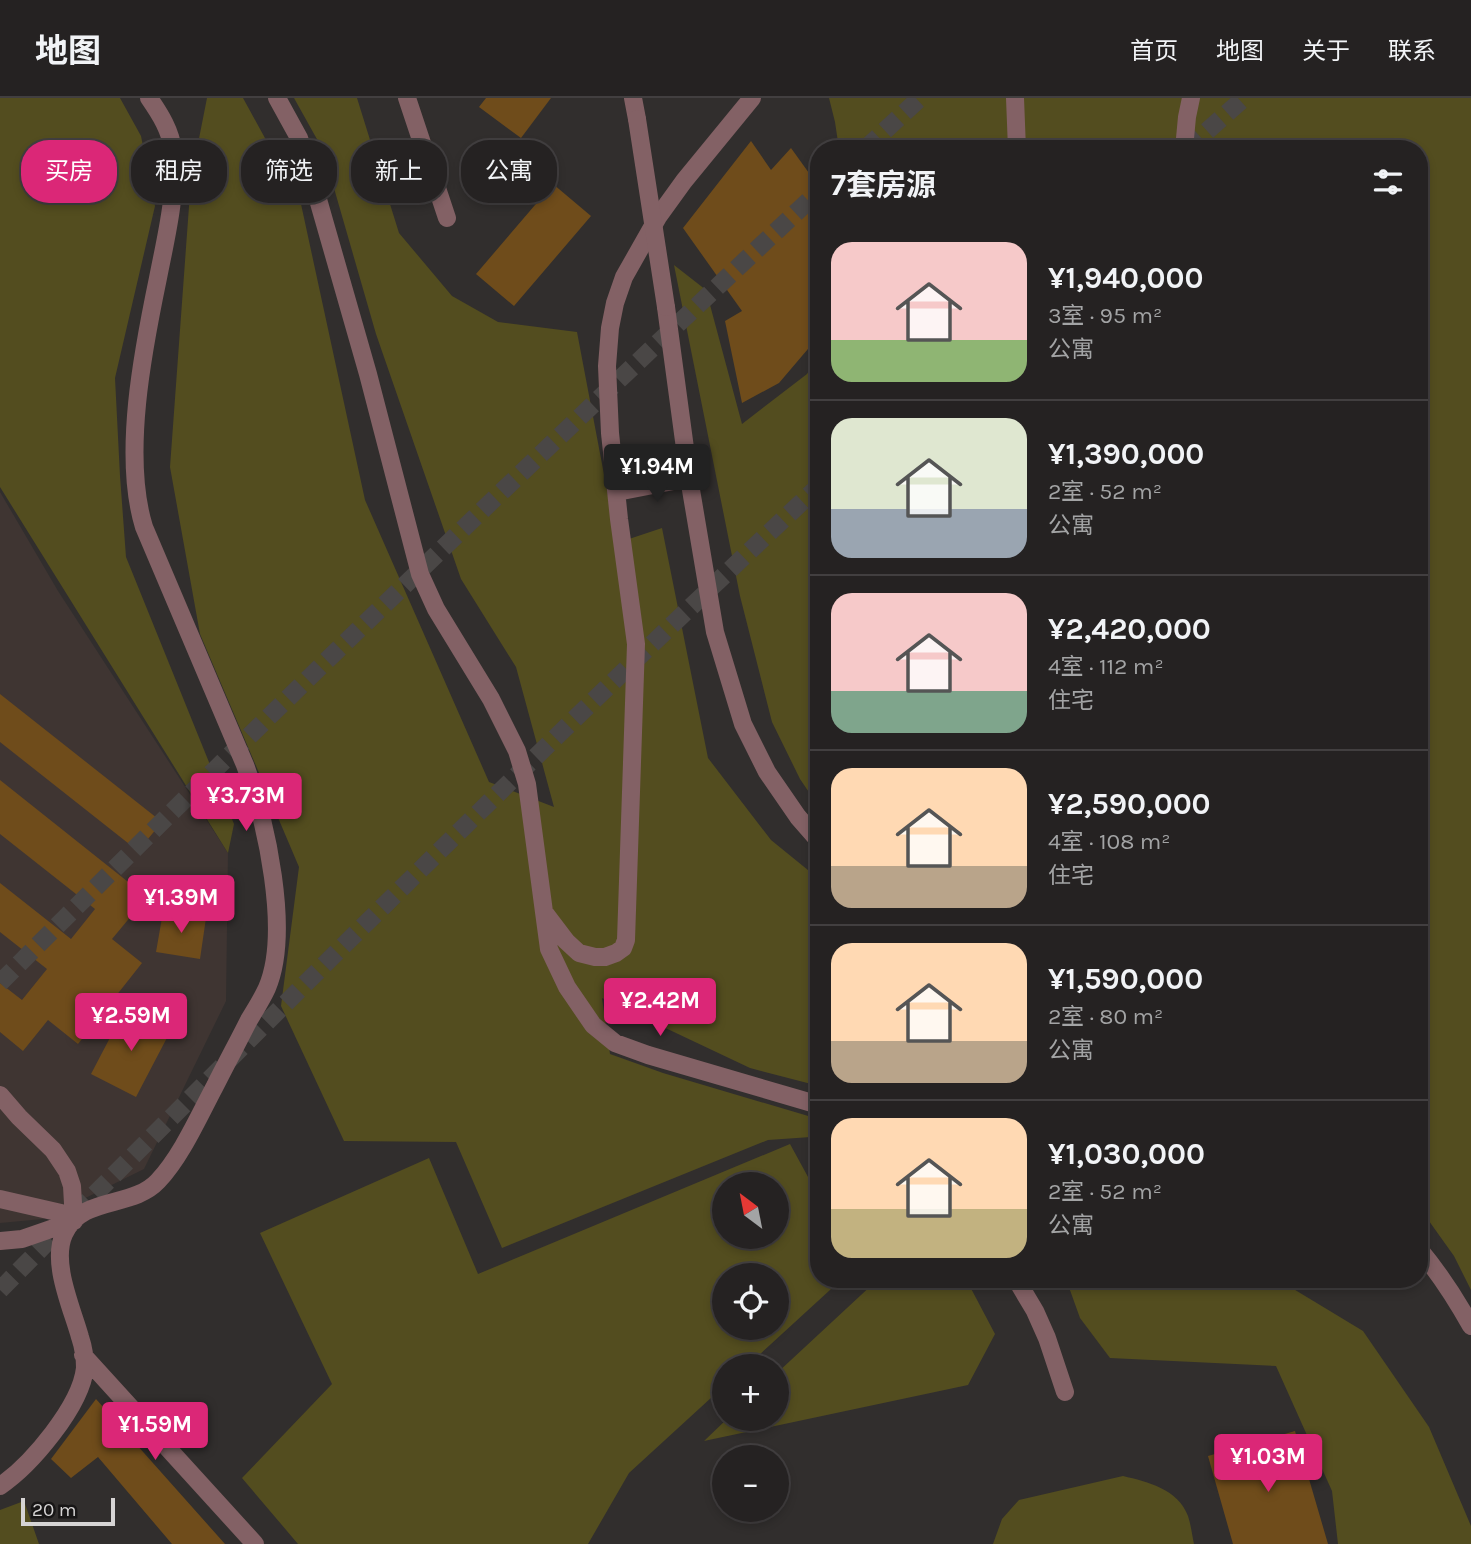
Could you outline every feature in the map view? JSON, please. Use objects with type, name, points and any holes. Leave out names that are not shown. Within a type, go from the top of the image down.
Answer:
[{"type":"street","points":[[0,1486],[37,1454],[73,1403],[82,1380],[85,1366],[81,1339],[70,1307],[59,1259],[64,1234],[81,1214],[98,1205],[141,1194],[156,1183],[169,1168],[267,987],[275,954],[276,912],[272,872],[258,803],[245,765],[144,527],[136,491],[135,431],[142,365],[172,197],[173,150],[165,122],[149,98]]},
{"type":"street","points":[[277,98],[299,138],[311,175],[368,374],[422,581],[496,708],[517,751],[527,784],[549,949],[567,987],[593,1025],[615,1043],[810,1102]]},
{"type":"street","points":[[407,98],[447,218]]},
{"type":"street","points":[[633,98],[666,307],[689,478],[715,632],[743,724],[767,772],[810,831]]},
{"type":"street","points":[[544,912],[579,953],[605,957],[616,953],[626,940],[636,644],[610,433],[607,366],[610,328],[624,277],[658,217],[752,98]]},
{"type":"street","points":[[1015,98],[1017,140]]},
{"type":"street","points":[[1185,140],[1191,98]]},
{"type":"street","points":[[617,492],[689,478]]},
{"type":"street","points":[[0,1095],[53,1150],[67,1171],[72,1185],[74,1221]]},
{"type":"street","points":[[0,1199],[61,1213],[74,1221]]},
{"type":"street","points":[[0,1241],[22,1239],[74,1221]]},
{"type":"street","points":[[1428,1259],[1471,1326]]},
{"type":"street","points":[[1021,1288],[1043,1329],[1065,1392]]},
{"type":"street","points":[[83,1355],[255,1544]]},
{"type":"shaded area","points":[[0,98],[120,98],[142,140],[131,140],[131,203],[154,203],[155,206],[115,378],[126,557],[234,824],[228,853],[0,487]]},
{"type":"shaded area","points":[[207,98],[243,98],[266,140],[241,140],[241,203],[301,204],[365,500],[489,782],[554,807],[516,667],[461,579],[376,334],[337,199],[337,140],[317,140],[294,98],[357,98],[370,140],[351,140],[351,203],[390,203],[399,233],[452,296],[498,322],[577,332],[617,543],[662,528],[708,758],[771,840],[810,872],[810,1084],[750,1068],[602,998],[610,1054],[663,1073],[810,1117],[810,1137],[768,1140],[502,1248],[456,1142],[344,1141],[281,1006],[299,867],[200,634],[170,467],[189,203],[227,203],[227,140],[199,140]]},
{"type":"shaded area","points":[[829,98],[1471,98],[1471,1290],[1454,1256],[1428,1220],[1428,140],[838,140]]},
{"type":"shaded area","points":[[674,265],[706,290],[742,424],[810,369],[810,794],[772,722],[740,596]]},
{"type":"shaded area","points":[[0,492],[58,591],[228,853],[226,1001],[144,1169],[43,1219],[0,1223]]},
{"type":"shaded area","points":[[790,1144],[810,1181],[810,1288],[832,1288],[789,1328],[789,1263],[712,1263],[712,1340],[775,1340],[760,1354],[712,1354],[712,1397],[629,1473],[588,1544],[298,1544],[242,1478],[332,1384],[260,1233],[429,1158],[478,1274],[712,1176],[712,1250],[789,1250],[789,1172],[723,1172]]},
{"type":"shaded area","points":[[869,1288],[971,1288],[995,1334],[968,1385],[789,1423],[789,1362]]},
{"type":"shaded area","points":[[1069,1288],[1292,1288],[1363,1331],[1429,1427],[1471,1526],[1471,1544],[1338,1544],[1332,1491],[1276,1366],[1110,1358],[1080,1318]]},
{"type":"shaded area","points":[[714,1431],[751,1431],[704,1441]]},
{"type":"shaded area","points":[[1123,1476],[1152,1484],[1177,1499],[1188,1516],[1194,1544],[993,1544],[1002,1519],[1019,1500]]},
{"type":"shaded area","points":[[24,1501],[39,1544],[0,1544],[0,1510]]},
{"type":"building","points":[[486,98],[551,98],[521,138],[479,107]]},
{"type":"building","points":[[751,141],[771,170],[791,148],[810,174],[810,202],[805,208],[810,213],[810,347],[779,383],[742,403],[725,321],[742,311],[683,228]]},
{"type":"building","points":[[557,187],[591,216],[514,306],[476,274],[537,203],[557,203]]},
{"type":"building","points":[[0,694],[162,822],[138,851],[0,742]]},
{"type":"building","points":[[0,780],[147,897],[112,939],[142,963],[78,1044],[48,1020],[23,1051],[0,1032],[0,983],[22,1000],[47,969],[0,932],[0,883],[71,939],[95,909],[0,834]]},
{"type":"building","points":[[163,912],[206,918],[200,959],[156,952]]},
{"type":"building","points":[[125,1009],[170,1032],[136,1097],[91,1074]]},
{"type":"building","points":[[96,1399],[225,1544],[172,1544],[98,1457],[71,1478],[51,1459]]},
{"type":"building","points":[[1295,1431],[1328,1544],[1233,1544],[1208,1456]]},
{"type":"tunnel","points":[[875,140],[920,98]]},
{"type":"tunnel","points":[[1197,140],[1244,98]]},
{"type":"tunnel","points":[[0,983],[406,584],[810,200]]},
{"type":"tunnel","points":[[0,1290],[460,831],[810,495]]}]
